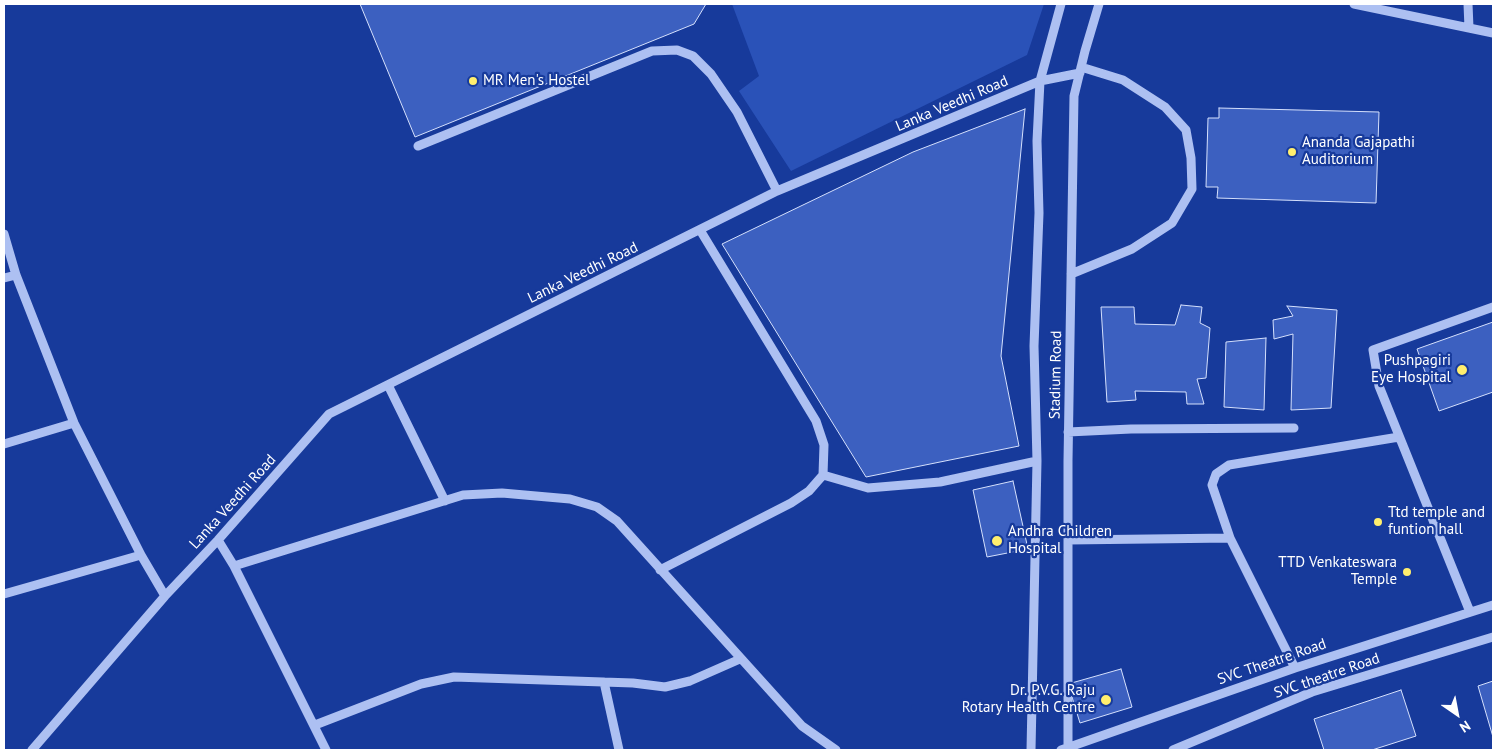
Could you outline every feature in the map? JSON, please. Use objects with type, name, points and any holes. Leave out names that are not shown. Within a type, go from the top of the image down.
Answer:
[{"type":"street","name":"Stadium Road","points":[[1030,750],[1037,461],[1034,346],[1039,213],[1037,141],[1040,81],[1060,4]]},
{"type":"street","name":"Stadium Road","points":[[1066,750],[1068,432],[1074,96],[1099,4]]},
{"type":"street","points":[[1354,4],[1493,33]]},
{"type":"street","points":[[1468,4],[1469,28]]},
{"type":"street","points":[[418,146],[652,51],[677,50],[693,56],[712,74],[737,112],[777,192]]},
{"type":"street","name":"Lanka Veedhi Road","points":[[32,750],[165,596],[218,540],[329,414],[777,192],[1040,81],[1080,70]]},
{"type":"street","points":[[1071,274],[1132,249],[1172,223],[1192,189],[1191,158],[1186,130],[1165,107],[1124,80],[1080,70]]},
{"type":"street","points":[[660,570],[791,503],[809,491],[823,476],[824,445],[816,421],[700,230]]},
{"type":"street","points":[[4,234],[16,274],[74,423],[141,555],[165,596]]},
{"type":"street","points":[[4,278],[16,274]]},
{"type":"street","points":[[1470,612],[1378,386],[1373,350],[1493,307]]},
{"type":"street","points":[[388,385],[445,500]]},
{"type":"street","points":[[4,444],[74,423]]},
{"type":"street","points":[[1068,432],[1131,429],[1294,428]]},
{"type":"street","points":[[1295,668],[1230,538],[1212,485],[1216,474],[1229,465],[1399,437]]},
{"type":"street","points":[[823,476],[868,488],[940,482],[1037,461]]},
{"type":"street","points":[[234,566],[463,495],[502,493],[570,498],[597,507],[617,521],[802,726],[836,750]]},
{"type":"street","points":[[1068,540],[1230,538]]},
{"type":"street","points":[[218,540],[234,566],[326,750]]},
{"type":"street","points":[[4,594],[141,555]]},
{"type":"street","name":"SVC Theatre Road","points":[[1066,750],[1295,668],[1493,604]]},
{"type":"street","name":"SVC theatre Road","points":[[1173,750],[1312,692],[1493,637]]},
{"type":"street","points":[[315,725],[421,684],[454,677],[604,682],[665,687],[690,682],[740,659]]},
{"type":"street","points":[[604,682],[618,750]]},
{"type":"shaded area","points":[[732,4],[1044,4],[1027,55],[791,171],[739,91],[759,76]]},
{"type":"building","name":"MR Men's Hostel","points":[[360,4],[706,4],[694,24],[415,137]]},
{"type":"building","name":"Ananda Gajapathi Auditorium","points":[[1219,108],[1379,112],[1376,203],[1217,198],[1218,187],[1206,187],[1208,118],[1219,118]]},
{"type":"building","points":[[1025,109],[1001,356],[1019,446],[866,477],[722,244],[913,152]]},
{"type":"building","points":[[1181,305],[1202,307],[1200,323],[1210,328],[1206,378],[1197,379],[1204,404],[1187,404],[1186,392],[1135,391],[1136,400],[1107,402],[1101,307],[1134,307],[1135,324],[1175,325]]},
{"type":"building","points":[[1287,306],[1337,310],[1331,408],[1291,410],[1293,334],[1274,339],[1273,320],[1293,316]]},
{"type":"building","points":[[1493,322],[1493,392],[1439,411],[1417,349]]},
{"type":"building","points":[[1266,338],[1264,410],[1224,407],[1226,342]]},
{"type":"building","points":[[1013,481],[1028,549],[987,557],[973,490]]},
{"type":"building","points":[[1121,669],[1132,707],[1080,723],[1068,684]]},
{"type":"building","points":[[1493,681],[1493,737],[1478,686]]},
{"type":"building","points":[[1401,690],[1416,736],[1372,750],[1324,750],[1314,719]]},
{"type":"place","name":"MR Men's Hostel","points":[[473,81]]},
{"type":"place","name":"Ananda Gajapathi Auditorium","points":[[1292,152]]},
{"type":"place","name":"Pushpagiri Eye Hospital","points":[[1462,370]]},
{"type":"place","name":"Ttd temple and funtion hall","points":[[1378,522]]},
{"type":"place","name":"Andhra Children Hospital","points":[[997,541]]},
{"type":"place","name":"TTD Venkateswara Temple","points":[[1407,572]]},
{"type":"place","name":"Dr. P.V.G. Raju Rotary Health Centre","points":[[1106,700]]}]
